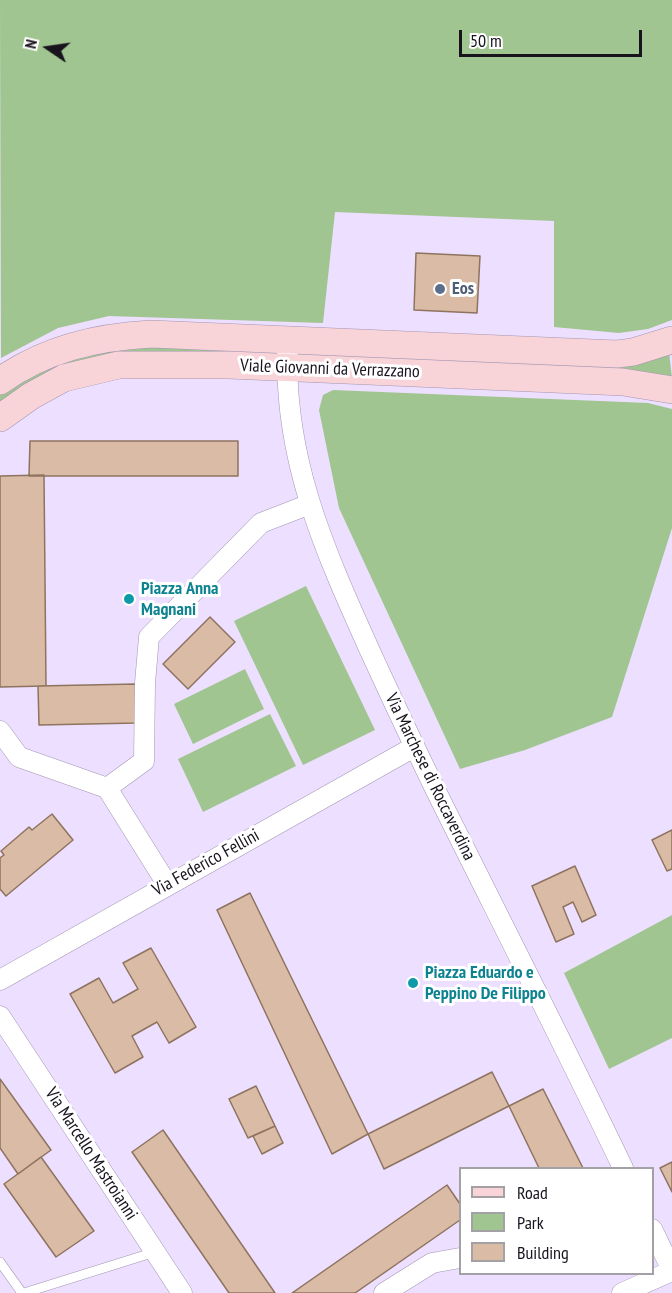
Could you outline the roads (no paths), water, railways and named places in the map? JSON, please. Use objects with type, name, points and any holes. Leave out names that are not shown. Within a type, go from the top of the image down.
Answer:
[{"type":"main road","name":"Viale Giovanni da Verrazzano","points":[[0,381],[39,358],[71,345],[119,335],[150,333],[616,354],[642,350],[672,340]]},
{"type":"main road","points":[[518,377],[520,349]]},
{"type":"main road","name":"Viale Giovanni da Verrazzano","points":[[0,418],[31,396],[64,378],[119,364],[218,365],[518,377],[623,382],[672,390]]},
{"type":"street","name":"Via Marchese di Roccaverdina","points":[[288,339],[286,368],[291,421],[303,484],[334,572],[414,747],[623,1167]]},
{"type":"street","points":[[107,788],[144,761],[145,683],[149,637],[261,523],[310,504]]},
{"type":"street","points":[[0,731],[19,757],[107,788],[167,885]]},
{"type":"street","name":"Via Federico Fellini","points":[[0,980],[414,747]]},
{"type":"street","name":"Via Marcello Mastroianni","points":[[0,1016],[182,1293]]},
{"type":"street","points":[[622,1293],[672,1271],[654,1233]]},
{"type":"street","points":[[384,1293],[432,1263],[459,1258]]},
{"type":"lane","points":[[0,1262],[23,1293],[155,1252]]},
{"type":"place","name":"Eos","points":[[440,289]]},
{"type":"place","name":"Piazza Anna Magnani","points":[[129,599]]},
{"type":"place","name":"Piazza Eduardo e Peppino De Filippo","points":[[413,983]]}]
